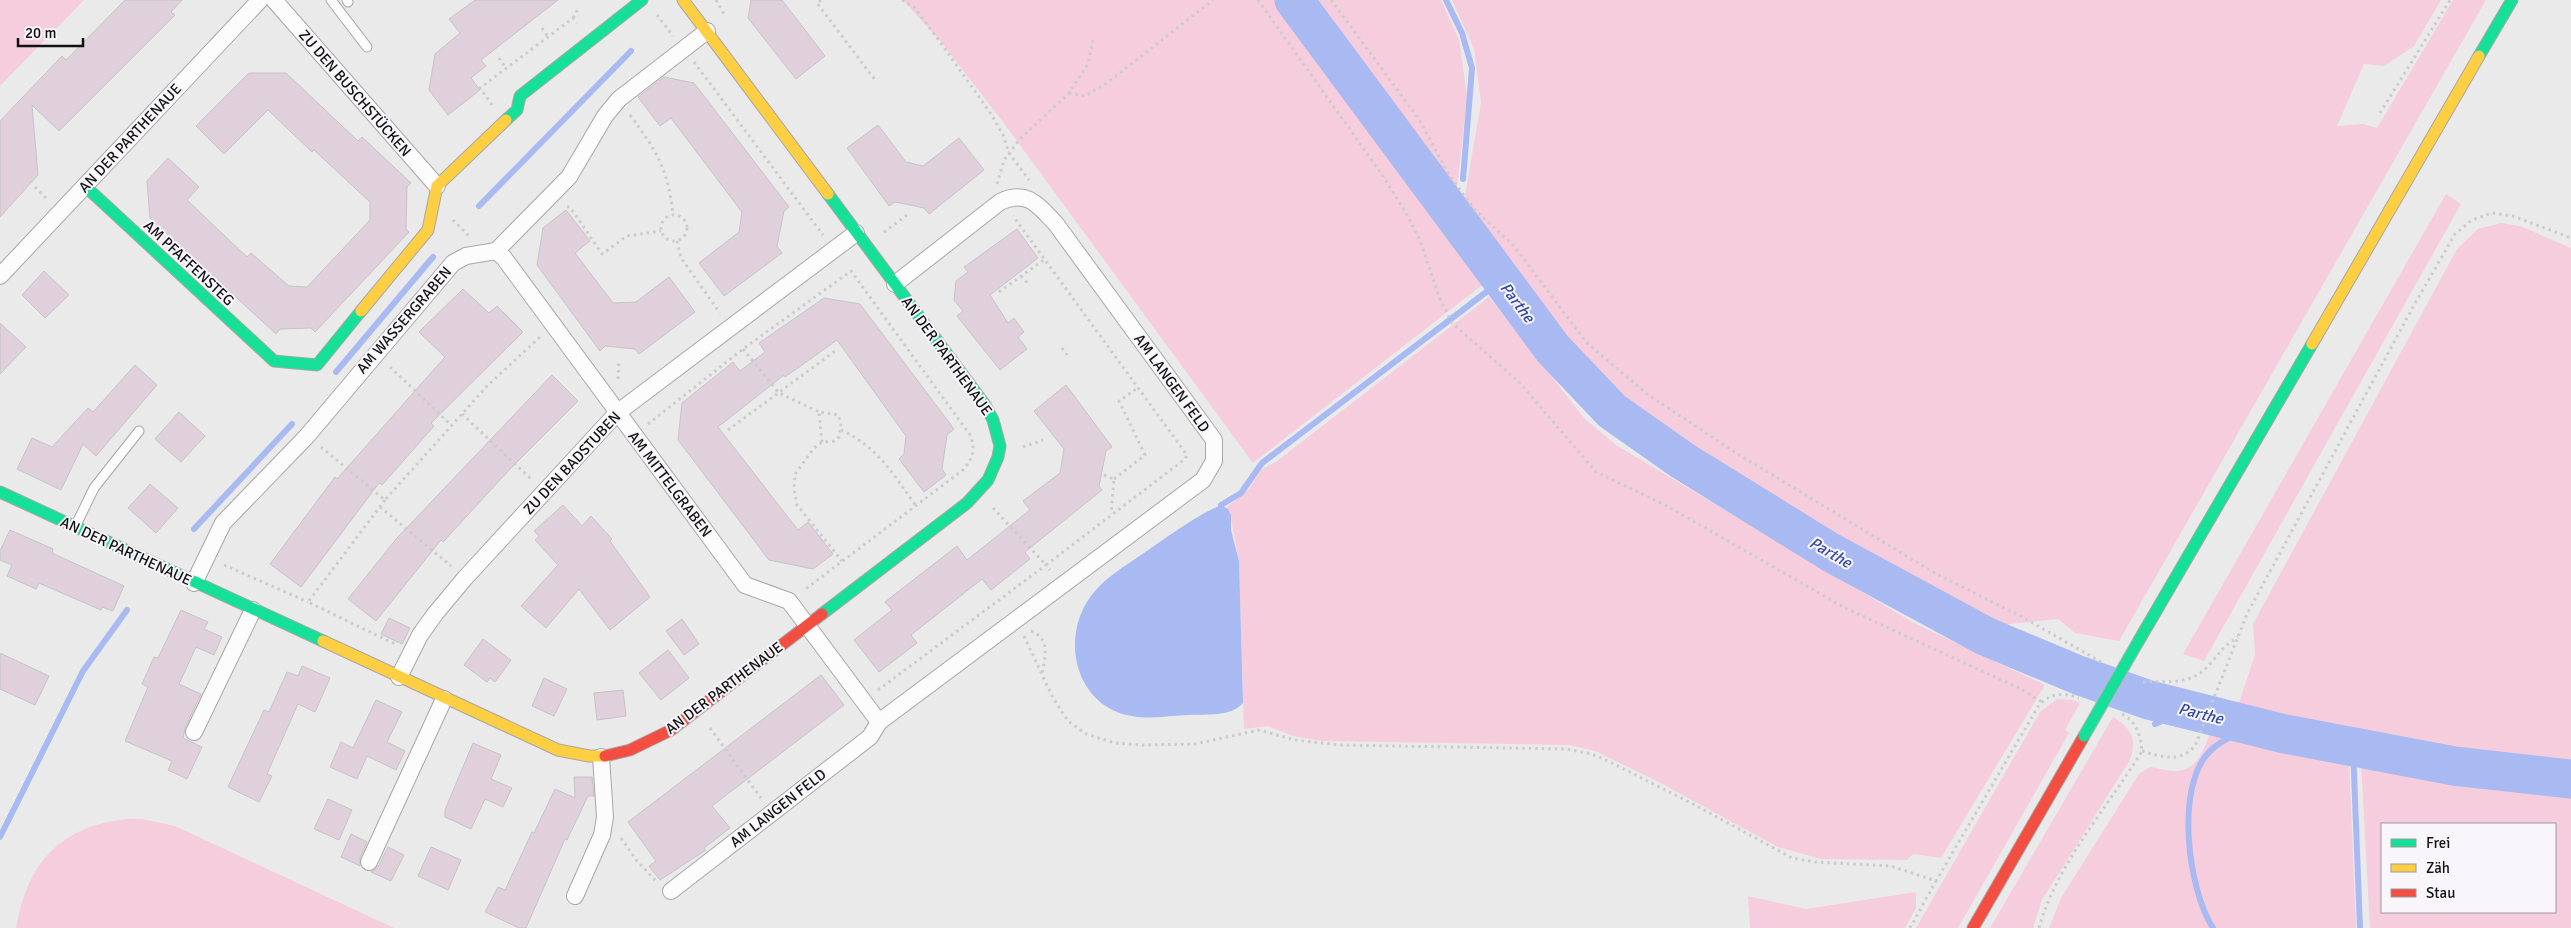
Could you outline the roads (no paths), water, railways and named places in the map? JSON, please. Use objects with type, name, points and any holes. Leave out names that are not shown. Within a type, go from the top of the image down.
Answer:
[{"type":"street","name":"AN DER PARTHENAUE","points":[[0,276],[260,0]]},
{"type":"street","name":"ZU DEN BUSCHSTÜCKEN","points":[[274,0],[436,192]]},
{"type":"street","points":[[436,192],[517,110],[520,96],[642,0]]},
{"type":"street","name":"AN DER PARTHENAUE","points":[[0,492],[444,698],[558,750],[577,756],[602,757],[643,746],[697,711],[926,535],[978,492],[994,474],[1000,452],[997,426],[985,405],[683,0]]},
{"type":"street","points":[[1973,928],[2512,0]]},
{"type":"street","points":[[496,251],[569,177],[605,116],[619,99],[707,31]]},
{"type":"street","name":"AM PFAFFENSTEG","points":[[85,186],[274,361],[317,365],[428,230],[436,192]]},
{"type":"street","name":"AM LANGEN FELD","points":[[671,891],[870,737],[879,722],[1018,624],[1203,480],[1214,461],[1214,440],[1056,224],[1040,207],[1030,200],[1014,196],[1000,202],[895,284]]},
{"type":"street","name":"ZU DEN BADSTUBEN","points":[[399,677],[435,614],[465,578],[617,413],[856,233]]},
{"type":"street","name":"AM MITTELGRABEN","points":[[496,251],[504,258],[554,325],[745,585],[789,601],[807,625]]},
{"type":"street","name":"AM WASSERGRABEN","points":[[194,583],[223,524],[307,436],[453,263],[466,256],[496,251]]},
{"type":"street","points":[[194,732],[253,610]]},
{"type":"street","points":[[807,625],[879,722]]},
{"type":"street","points":[[369,862],[444,698]]},
{"type":"street","points":[[574,896],[595,853],[605,817],[602,757]]},
{"type":"lane","points":[[331,0],[366,47]]},
{"type":"lane","points":[[75,528],[94,488],[139,431]]},
{"type":"water","points":[[1221,505],[1228,509],[1231,515],[1231,530],[1239,561],[1243,703],[1232,711],[1225,713],[1146,718],[1113,710],[1097,700],[1086,685],[1078,669],[1075,650],[1076,632],[1081,613],[1096,590],[1115,573],[1191,521]]},
{"type":"waterway","name":"Parthe","points":[[1294,0],[1553,349],[1612,411],[1683,461],[1830,552],[1985,636],[2078,675],[2149,700],[2285,734],[2454,766],[2571,779]]},
{"type":"waterway","points":[[1446,0],[1462,33],[1472,68],[1463,179]]},
{"type":"waterway","points":[[479,206],[631,51]]},
{"type":"waterway","points":[[1458,220],[1460,205]]},
{"type":"waterway","points":[[336,372],[433,257]]},
{"type":"waterway","points":[[1221,505],[1241,493],[1262,463],[1502,280]]},
{"type":"waterway","points":[[194,529],[292,424]]},
{"type":"waterway","points":[[0,837],[83,671],[127,610]]},
{"type":"waterway","points":[[2155,724],[2171,717],[2195,712]]},
{"type":"waterway","points":[[2213,928],[2204,911],[2192,864],[2189,838],[2189,811],[2192,787],[2199,766],[2211,750],[2228,739],[2259,728]]},
{"type":"waterway","points":[[2353,747],[2360,928]]}]
